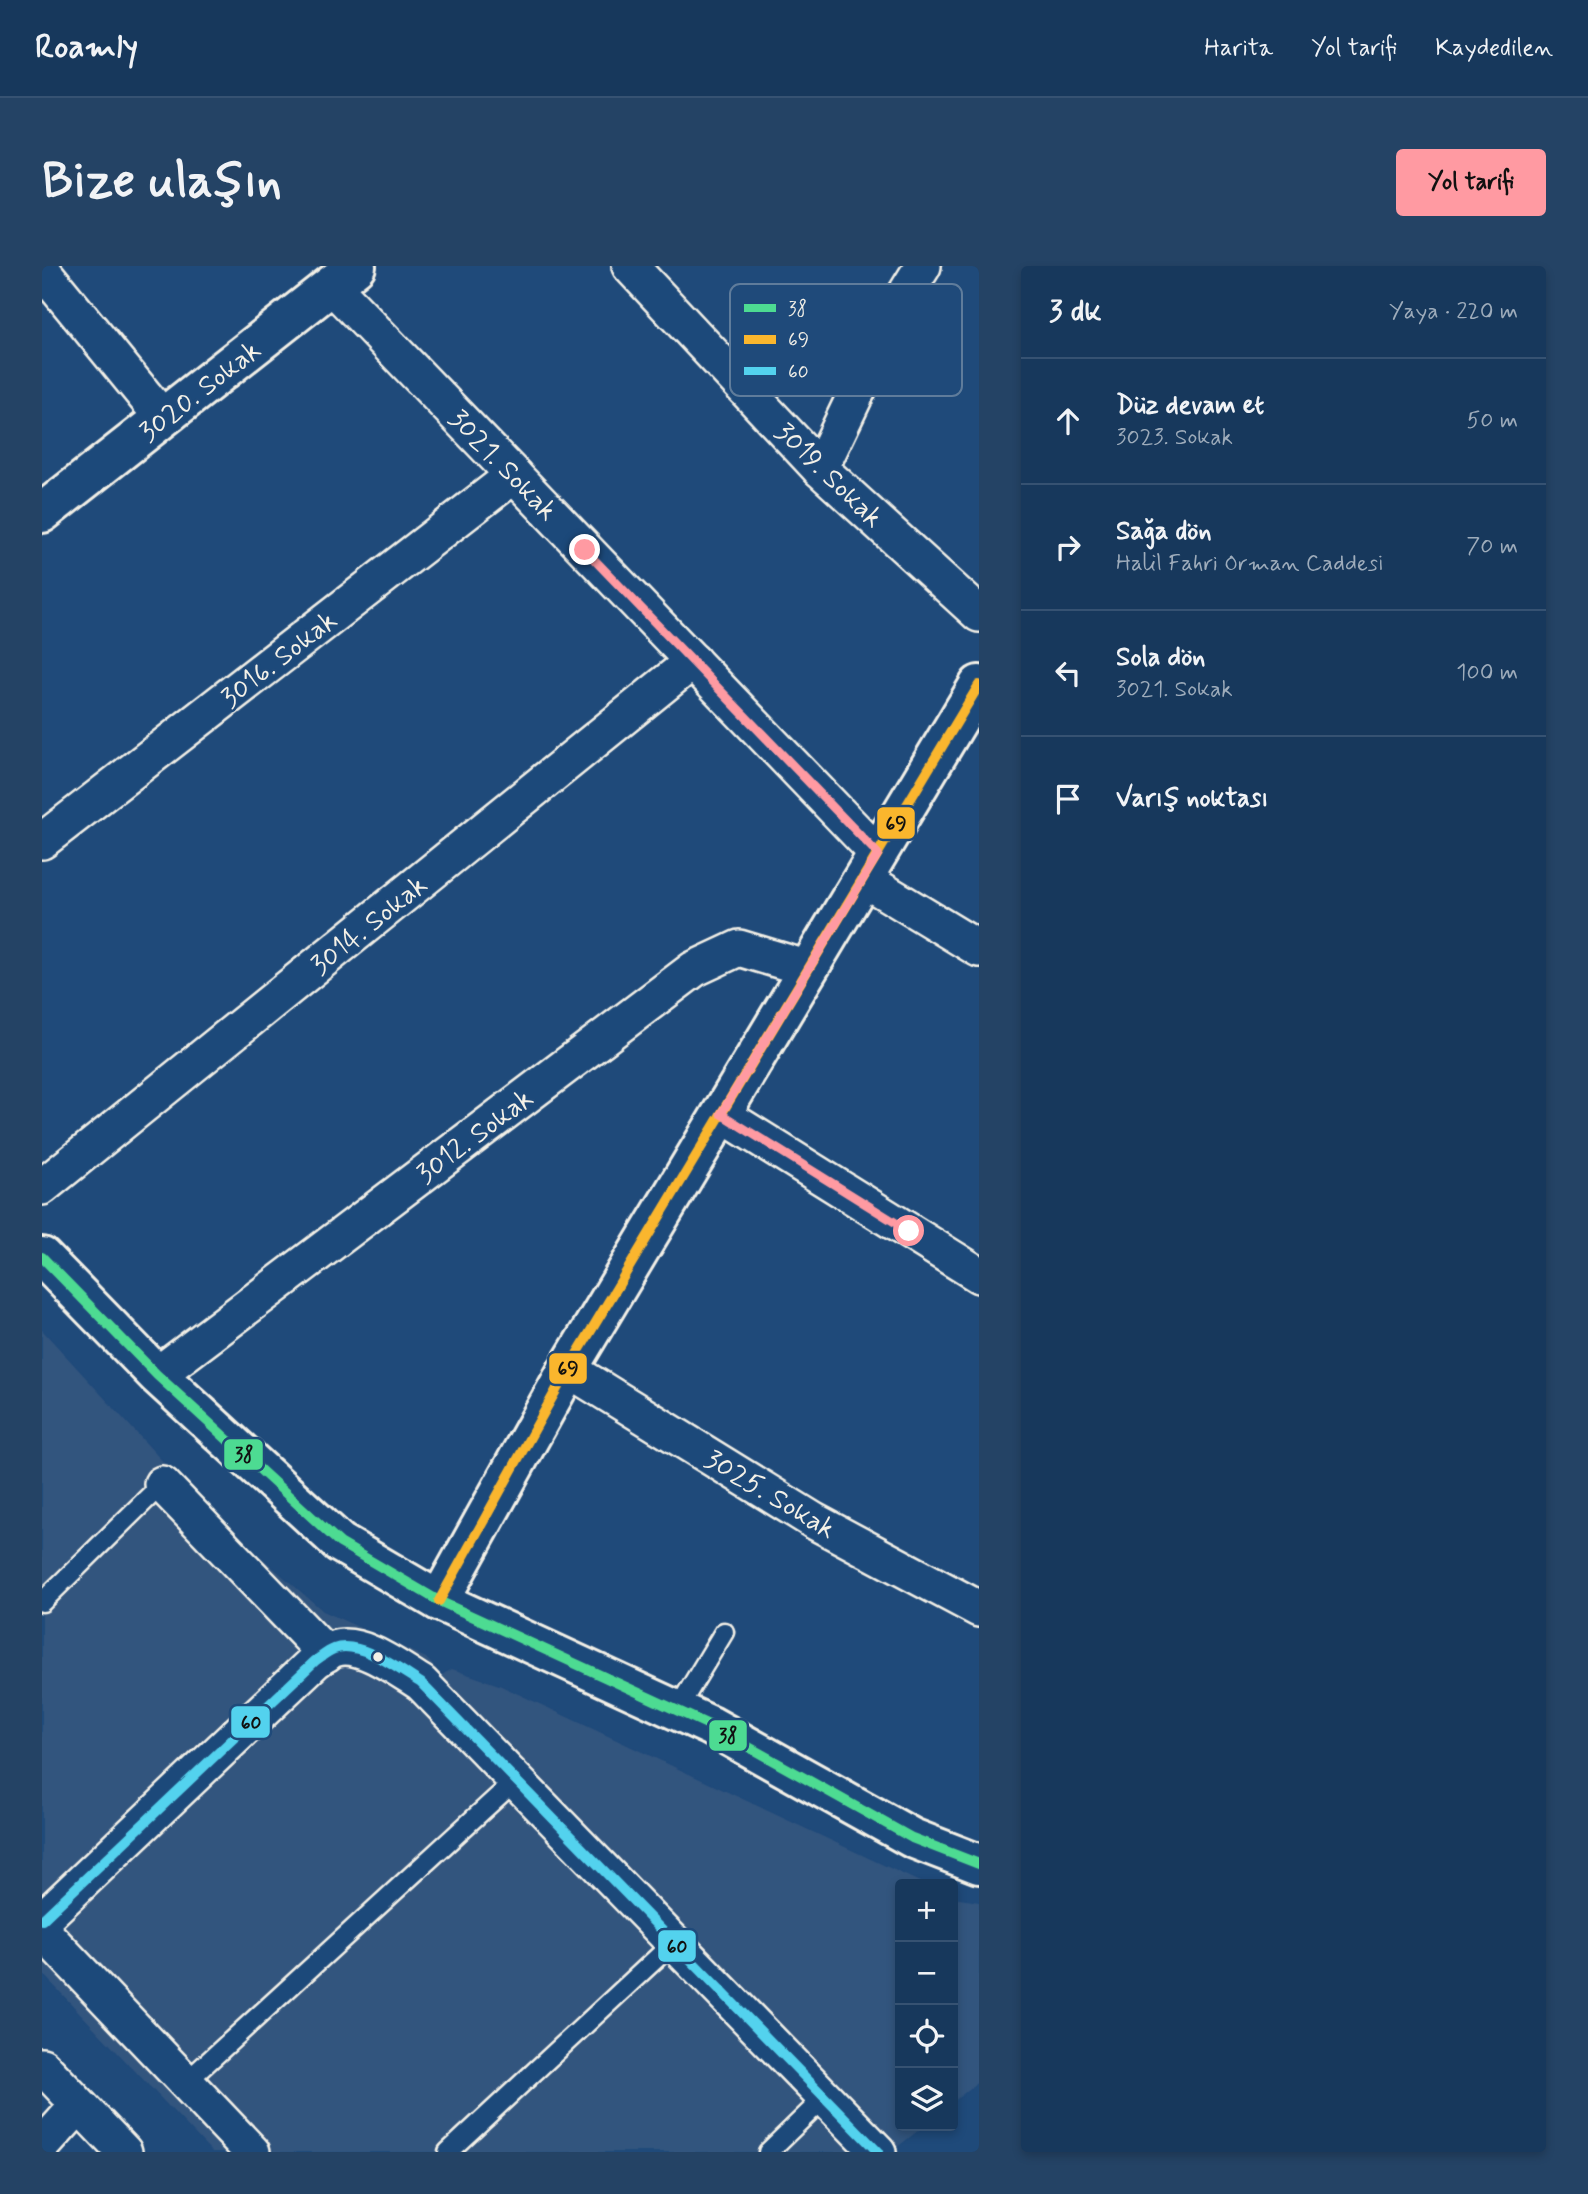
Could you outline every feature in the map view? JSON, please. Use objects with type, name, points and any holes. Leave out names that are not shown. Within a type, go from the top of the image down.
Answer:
[{"type":"main road","name":"3020. Sokak","points":[[42,513],[345,276]]},
{"type":"main road","points":[[439,1601],[568,1369],[979,685]]},
{"type":"main road","points":[[42,1257],[157,1375],[340,1543],[439,1601],[711,1726],[912,1838],[979,1864]]},
{"type":"street","name":"3019. Sokak","points":[[630,266],[730,373]]},
{"type":"street","points":[[912,284],[923,266]]},
{"type":"street","points":[[42,270],[163,418]]},
{"type":"street","name":"3021. Sokak","points":[[345,276],[514,475],[693,661],[870,866],[979,949]]},
{"type":"street","name":"3019. Sokak","points":[[752,396],[820,469],[979,614]]},
{"type":"street","points":[[820,469],[855,396]]},
{"type":"street","name":"3016. Sokak","points":[[42,841],[514,475]]},
{"type":"street","name":"3014. Sokak","points":[[42,1186],[693,661]]},
{"type":"street","name":"3012. Sokak","points":[[157,1375],[694,969],[739,948],[808,969]]},
{"type":"street","points":[[721,1114],[979,1275]]},
{"type":"street","name":"3025. Sokak","points":[[568,1369],[814,1521],[979,1609]]},
{"type":"street","points":[[162,1484],[326,1654]]},
{"type":"street","points":[[42,1920],[326,1654],[335,1648],[352,1647],[384,1659],[421,1683],[878,2152]]},
{"type":"street","points":[[42,1931],[252,2152]]},
{"type":"street","points":[[42,2066],[124,2152]]},
{"type":"street","points":[[42,2146],[78,2106]]},
{"type":"lane","points":[[42,1602],[162,1484]]},
{"type":"lane","points":[[677,1710],[724,1632]]},
{"type":"lane","points":[[186,2082],[516,1780]]},
{"type":"lane","points":[[448,2152],[673,1942]]},
{"type":"lane","points":[[768,2152],[825,2097]]},
{"type":"shaded area","points":[[42,1330],[210,1513],[323,1611],[426,1658],[442,1675],[452,1669],[499,1685],[913,1879],[895,1879],[895,2131],[918,2131],[896,2148],[900,2152],[212,2152],[42,1973]]},
{"type":"shaded area","points":[[958,1899],[979,1902],[979,2081],[958,2098]]},
{"type":"transit line","name":"69","points":[[439,1601],[568,1369],[979,685]]},
{"type":"transit line","name":"38","points":[[42,1257],[157,1375],[340,1543],[439,1601],[711,1726],[912,1838],[979,1864]]},
{"type":"transit line","name":"60","points":[[42,1920],[315,1661],[334,1649],[355,1648],[379,1657],[421,1683],[878,2152]]},
{"type":"route","points":[[585,550],[878,854],[721,1114],[909,1231]]}]
